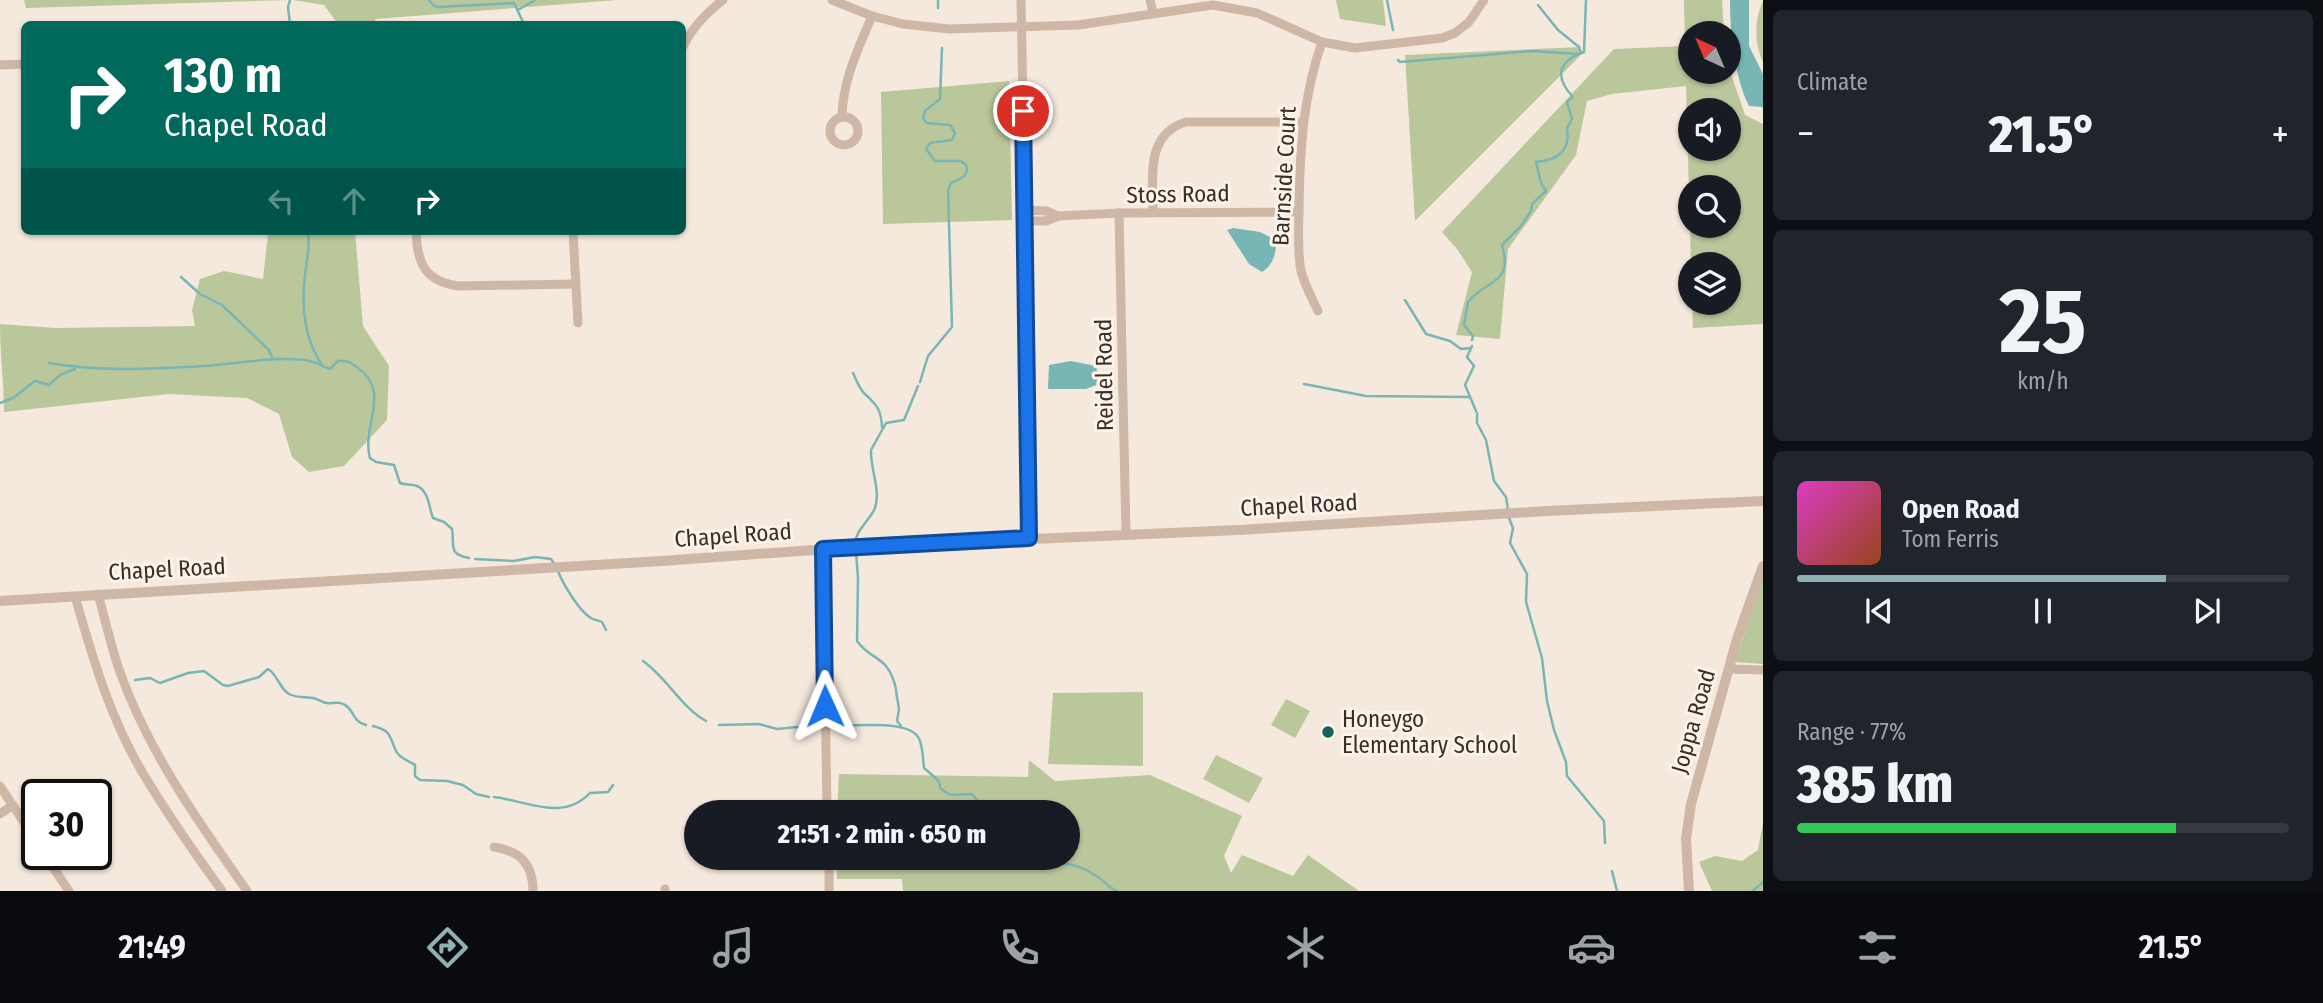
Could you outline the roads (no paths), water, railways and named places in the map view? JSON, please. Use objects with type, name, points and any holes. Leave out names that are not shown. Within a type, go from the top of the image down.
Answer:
[{"type":"street","points":[[686,42],[698,23],[723,0]]},
{"type":"street","points":[[832,0],[872,16],[902,24],[949,29],[1078,25],[1213,5],[1256,13],[1322,41],[1355,48],[1441,38],[1455,33],[1469,22],[1483,0]]},
{"type":"street","points":[[1021,0],[1029,538]]},
{"type":"street","points":[[1150,0],[1153,13]]},
{"type":"street","points":[[842,116],[842,97],[848,75],[872,16]]},
{"type":"street","name":"Barnside Court","points":[[1318,311],[1305,286],[1301,269],[1299,212],[1303,122],[1308,89],[1322,41]]},
{"type":"street","points":[[0,65],[21,64]]},
{"type":"street","points":[[1153,212],[1155,149],[1161,139],[1177,125],[1186,122],[1303,122]]},
{"type":"street","name":"Stoss Road","points":[[1025,210],[1046,211],[1058,216]]},
{"type":"street","name":"Stoss Road","points":[[1025,221],[1046,221],[1058,216],[1119,213],[1299,212]]},
{"type":"street","name":"Reidel Road","points":[[1119,213],[1126,535]]},
{"type":"street","points":[[416,235],[421,263],[435,279],[449,285],[575,284]]},
{"type":"street","points":[[573,235],[578,323]]},
{"type":"street","name":"Chapel Road","points":[[0,601],[823,549],[1763,500]]},
{"type":"street","points":[[823,549],[827,800]]},
{"type":"street","name":"Joppa Road","points":[[1689,891],[1688,818],[1746,609],[1763,566]]},
{"type":"street","points":[[98,594],[120,673],[147,730],[176,786],[247,891]]},
{"type":"street","points":[[75,596],[100,680],[145,778],[222,891]]},
{"type":"street","points":[[1729,669],[1763,670]]},
{"type":"street","points":[[0,786],[21,817]]},
{"type":"street","points":[[0,814],[13,805]]},
{"type":"street","points":[[494,847],[507,849],[523,858],[533,878],[533,891]]},
{"type":"street","points":[[55,870],[69,891]]},
{"type":"street","points":[[829,870],[829,891]]},
{"type":"water","points":[[1730,0],[1749,0],[1749,46],[1763,74],[1763,107],[1749,106],[1744,94],[1741,84],[1741,21],[1731,21]]},
{"type":"water","points":[[1233,228],[1275,237],[1274,256],[1270,265],[1262,272],[1249,264],[1227,230]]},
{"type":"water","points":[[1071,361],[1096,366],[1096,385],[1086,389],[1048,389],[1049,365]]},
{"type":"waterway","points":[[290,0],[290,21]]},
{"type":"waterway","points":[[429,0],[438,7],[514,3],[523,21]]},
{"type":"waterway","points":[[518,10],[535,0]]},
{"type":"waterway","points":[[938,0],[938,8]]},
{"type":"waterway","points":[[1387,0],[1393,30]]},
{"type":"waterway","points":[[1472,340],[1473,336],[1464,325],[1468,302],[1501,275],[1505,258],[1502,245],[1521,226],[1531,211],[1532,204],[1546,191],[1541,183],[1536,162],[1556,157],[1567,143],[1567,128],[1572,119],[1567,102],[1573,97],[1561,76],[1564,65],[1584,52],[1586,0]]},
{"type":"waterway","points":[[1538,5],[1558,30],[1579,47],[1581,53]]},
{"type":"waterway","points":[[920,382],[928,356],[952,327],[948,190],[951,183],[967,172],[966,165],[961,161],[935,161],[926,149],[930,143],[952,140],[955,133],[950,125],[927,123],[923,118],[925,111],[940,99],[942,48]]},
{"type":"waterway","points":[[1398,60],[1400,62],[1532,51],[1578,54]]},
{"type":"waterway","points":[[308,235],[304,287],[305,322],[311,344],[322,365]]},
{"type":"waterway","points":[[181,277],[200,294],[222,305],[269,350],[273,359]]},
{"type":"waterway","points":[[1405,300],[1426,334],[1450,341],[1461,349],[1471,348]]},
{"type":"waterway","points":[[1472,346],[1467,357],[1474,366],[1465,385],[1476,411]]},
{"type":"waterway","points":[[49,363],[88,368],[146,369],[299,359],[330,369],[338,361],[349,362],[368,377],[373,388],[368,446],[370,458],[376,462],[394,465],[400,483],[421,488],[433,518],[452,529],[457,554],[469,558]]},
{"type":"waterway","points":[[0,403],[13,398],[35,381],[49,385],[60,375],[75,369]]},
{"type":"waterway","points":[[853,373],[862,391],[877,407],[882,427]]},
{"type":"waterway","points":[[1304,384],[1366,396],[1470,397]]},
{"type":"waterway","points":[[855,543],[877,501],[871,450],[886,423],[904,420],[918,386]]},
{"type":"waterway","points":[[1477,413],[1477,423],[1486,440],[1494,481],[1506,497],[1508,510]]},
{"type":"waterway","points":[[1509,518],[1513,528],[1510,543],[1527,574],[1526,602],[1542,658],[1547,701],[1566,762],[1567,776],[1604,821],[1605,843]]},
{"type":"waterway","points":[[856,551],[857,641],[889,670],[896,689]]},
{"type":"waterway","points":[[475,559],[514,561],[535,557],[551,559],[555,565]]},
{"type":"waterway","points":[[558,571],[581,610],[602,622],[606,630]]},
{"type":"waterway","points":[[643,661],[689,709],[706,721]]},
{"type":"waterway","points":[[135,680],[150,678],[160,683],[188,673],[204,671],[228,686],[259,677],[268,669],[289,694],[326,703],[343,704],[358,721],[366,725]]},
{"type":"waterway","points":[[896,691],[899,709],[897,721],[901,726]]},
{"type":"waterway","points":[[719,725],[759,724],[777,729],[810,729],[818,725]]},
{"type":"waterway","points":[[832,725],[880,725],[906,729],[920,741],[924,768],[938,780],[941,789],[951,795],[972,794],[977,800]]},
{"type":"waterway","points":[[373,726],[387,732],[397,753],[415,765],[415,776],[420,780],[447,781],[489,797]]},
{"type":"waterway","points":[[494,797],[556,808],[579,802],[590,793],[608,792],[613,785]]},
{"type":"waterway","points":[[1080,867],[1117,891]]},
{"type":"waterway","points":[[1612,871],[1617,891]]},
{"type":"waterway","points":[[1753,891],[1763,882]]},
{"type":"place","name":"Honeygo Elementary School","points":[[1328,732]]}]
